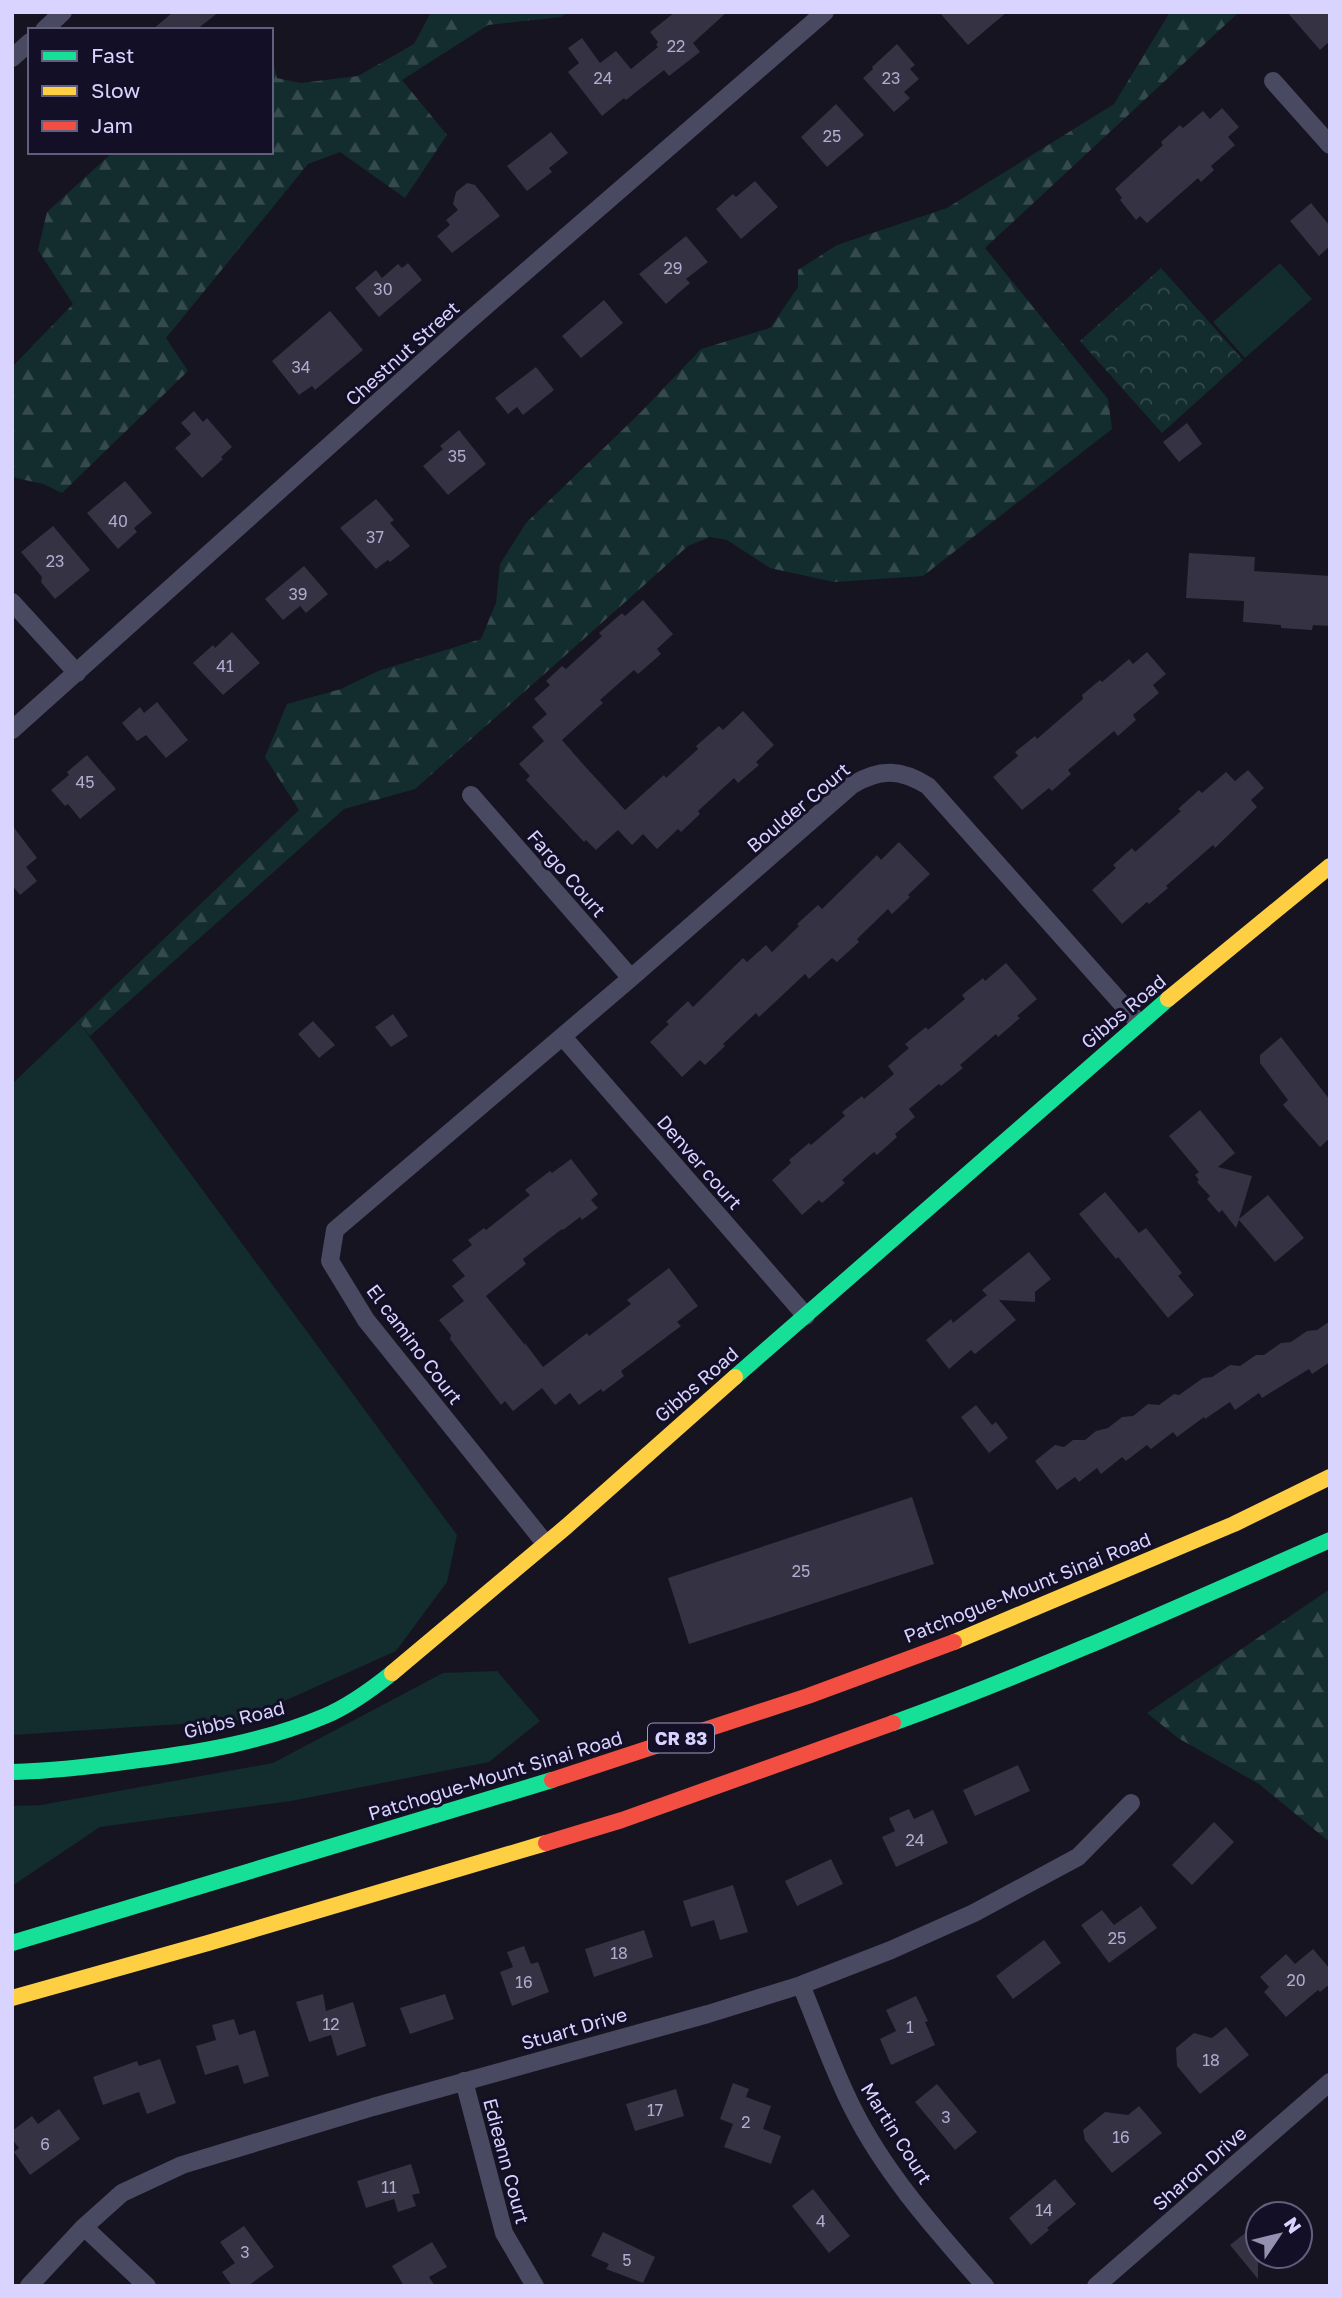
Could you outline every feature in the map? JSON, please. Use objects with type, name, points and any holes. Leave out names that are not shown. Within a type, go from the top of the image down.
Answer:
[{"type":"main road","name":"Gibbs Road","points":[[12,1772],[60,1771],[187,1754],[260,1739],[327,1715],[374,1687],[545,1543],[896,1235],[1018,1132],[1139,1023],[1330,866]]},
{"type":"main road","name":"Patchogue-Mount Sinai Road","points":[[12,1943],[566,1776],[808,1696],[971,1635],[1234,1524],[1330,1477]]},
{"type":"main road","points":[[12,1998],[208,1943],[622,1820],[975,1693],[1097,1643],[1330,1540]]},
{"type":"street","points":[[46,28],[63,12]]},
{"type":"street","name":"Chestnut Street","points":[[12,730],[475,316],[825,12]]},
{"type":"street","points":[[12,58],[28,44]]},
{"type":"street","points":[[1273,81],[1330,145]]},
{"type":"street","points":[[12,602],[77,673]]},
{"type":"street","name":"Boulder Court","points":[[564,1037],[852,785],[873,775],[894,773],[915,778],[928,786],[1139,1023]]},
{"type":"street","name":"Fargo Court","points":[[471,795],[631,978]]},
{"type":"street","name":"Denver court","points":[[564,1037],[806,1316]]},
{"type":"street","name":"El camino Court","points":[[545,1543],[366,1320],[330,1261],[335,1230],[564,1037]]},
{"type":"street","name":"Stuart Drive","points":[[29,2286],[84,2227],[122,2193],[182,2165],[801,1985],[891,1950],[974,1913],[1078,1857],[1131,1803]]},
{"type":"street","name":"Martin Court","points":[[801,1985],[853,2109],[889,2169],[935,2229],[985,2286]]},
{"type":"street","name":"Edieann Court","points":[[464,2081],[504,2233],[535,2286]]},
{"type":"street","name":"Sharon Drive","points":[[1096,2286],[1330,2082]]},
{"type":"street","points":[[84,2227],[147,2286]]},
{"type":"green space","points":[[431,12],[568,12],[561,17],[488,25],[402,80],[447,135],[405,198],[340,152],[308,164],[166,338],[188,371],[62,493],[43,484],[12,477],[12,367],[73,304],[38,250],[47,212],[111,154],[273,154],[273,62],[277,78],[301,83],[358,76],[414,44]]},
{"type":"green space","points":[[1170,12],[1239,12],[985,248],[1108,399],[1112,429],[923,576],[834,582],[770,568],[727,540],[710,537],[688,546],[415,789],[344,809],[90,1036],[78,1021],[299,810],[265,757],[287,704],[341,689],[378,671],[481,639],[496,603],[500,564],[526,523],[640,413],[701,349],[770,328],[798,287],[798,270],[837,245],[947,208],[1114,104]]},
{"type":"green space","points":[[1280,263],[1312,299],[1245,358],[1213,322]]},
{"type":"green space","points":[[1161,268],[1243,360],[1162,433],[1080,341]]},
{"type":"green space","points":[[78,1021],[457,1535],[447,1582],[396,1651],[242,1720],[12,1735],[12,1084]]},
{"type":"green space","points":[[1330,1589],[1330,1838],[1327,1840],[1259,1784],[1178,1738],[1147,1713]]},
{"type":"green space","points":[[497,1671],[540,1721],[489,1762],[291,1801],[100,1827],[12,1886],[12,1806],[41,1805],[273,1763],[443,1673]]},
{"type":"building","points":[[173,12],[219,12],[199,28],[154,28]]},
{"type":"building","points":[[675,12],[727,12],[693,43],[700,52],[669,76],[664,70],[602,116],[568,72],[579,63],[568,48],[582,38],[600,63],[616,51],[631,69],[658,47],[658,42],[650,32]]},
{"type":"building","points":[[939,12],[1007,12],[968,45]]},
{"type":"building","points":[[1287,12],[1330,12],[1330,41],[1320,50]]},
{"type":"building","points":[[897,44],[915,65],[910,69],[919,79],[904,92],[910,98],[894,112],[863,78]]},
{"type":"building","points":[[836,104],[864,135],[827,167],[801,137]]},
{"type":"building","points":[[1222,108],[1239,127],[1228,137],[1235,145],[1211,166],[1214,170],[1201,182],[1198,178],[1147,223],[1140,216],[1136,220],[1115,189],[1163,145],[1161,142],[1180,125],[1183,128],[1203,111],[1210,119]]},
{"type":"building","points":[[551,132],[568,153],[549,168],[552,172],[527,191],[507,166]]},
{"type":"building","points":[[755,181],[778,207],[741,239],[716,209],[733,194],[736,197]]},
{"type":"building","points":[[467,183],[475,185],[500,216],[452,253],[437,236],[450,225],[446,220],[458,210],[453,204],[456,192]]},
{"type":"building","points":[[1311,203],[1330,226],[1330,246],[1319,256],[1290,221]]},
{"type":"building","points":[[686,236],[708,262],[686,279],[690,283],[666,304],[639,274]]},
{"type":"building","points":[[408,263],[422,280],[379,317],[355,288],[376,270],[382,278],[398,264],[402,268]]},
{"type":"building","points":[[604,300],[623,323],[581,358],[562,336]]},
{"type":"building","points":[[330,311],[363,350],[315,390],[312,386],[299,395],[272,361]]},
{"type":"building","points":[[536,367],[554,390],[523,415],[517,407],[508,414],[495,398]]},
{"type":"building","points":[[194,411],[203,422],[207,418],[232,447],[202,478],[175,448],[191,434],[181,423]]},
{"type":"building","points":[[1187,423],[1202,444],[1179,462],[1163,442]]},
{"type":"building","points":[[459,430],[486,464],[448,495],[423,466],[443,449],[440,446]]},
{"type":"building","points":[[125,481],[152,513],[134,528],[137,532],[118,549],[87,513]]},
{"type":"building","points":[[376,499],[394,520],[390,523],[410,546],[376,569],[340,528]]},
{"type":"building","points":[[53,526],[90,570],[55,599],[41,582],[42,577],[21,552]]},
{"type":"building","points":[[1189,553],[1255,557],[1254,571],[1330,576],[1330,626],[1313,625],[1312,630],[1243,622],[1244,601],[1186,598]]},
{"type":"building","points":[[304,566],[328,594],[306,613],[300,606],[283,620],[265,599]]},
{"type":"building","points":[[643,600],[673,634],[657,649],[661,654],[638,674],[634,670],[600,700],[603,703],[562,740],[582,763],[625,810],[664,775],[666,778],[719,726],[723,730],[743,711],[774,745],[756,762],[759,765],[738,783],[734,778],[698,811],[700,814],[681,832],[678,829],[657,849],[643,834],[632,845],[618,830],[596,850],[586,840],[584,842],[526,780],[530,776],[519,764],[544,741],[532,727],[547,714],[534,699],[550,685],[546,681],[562,666],[566,669],[602,636],[599,633],[622,613],[625,616]]},
{"type":"building","points":[[232,632],[260,663],[223,695],[193,663]]},
{"type":"building","points":[[1147,652],[1166,674],[1153,685],[1159,693],[1133,715],[1136,720],[1118,736],[1114,731],[1068,770],[1071,774],[1052,791],[1049,788],[1022,810],[993,777],[1018,756],[1015,752],[1035,736],[1037,739],[1083,699],[1082,695],[1100,680],[1102,682],[1129,659],[1133,664]]},
{"type":"building","points":[[157,702],[188,740],[166,758],[146,735],[137,741],[122,723],[140,707],[144,713]]},
{"type":"building","points":[[87,755],[116,789],[80,819],[68,804],[65,806],[51,790]]},
{"type":"building","points":[[1248,770],[1264,788],[1251,800],[1257,807],[1215,848],[1213,845],[1166,886],[1168,888],[1122,924],[1092,890],[1116,868],[1113,865],[1132,848],[1135,852],[1181,811],[1178,809],[1199,790],[1202,793],[1226,772],[1235,781]]},
{"type":"building","points":[[12,825],[37,858],[26,867],[37,881],[20,895],[12,885]]},
{"type":"building","points":[[899,842],[930,874],[908,895],[910,897],[892,914],[888,909],[837,962],[832,958],[809,979],[805,974],[759,1017],[756,1013],[705,1065],[700,1060],[682,1077],[650,1042],[669,1024],[666,1022],[688,1001],[693,1007],[743,958],[747,962],[766,945],[772,952],[818,905],[822,909],[877,855],[881,860]]},
{"type":"building","points":[[1006,963],[1037,999],[998,1037],[996,1034],[960,1065],[963,1068],[909,1109],[915,1117],[895,1134],[897,1137],[877,1155],[874,1152],[842,1180],[845,1183],[822,1203],[819,1200],[802,1215],[772,1180],[791,1163],[789,1160],[845,1116],[842,1112],[862,1096],[864,1099],[894,1074],[888,1066],[909,1048],[905,1044],[926,1027],[928,1030],[965,999],[962,995],[983,978],[985,981]]},
{"type":"building","points":[[393,1014],[408,1036],[391,1047],[375,1027]]},
{"type":"building","points":[[313,1021],[335,1045],[319,1058],[298,1034]]},
{"type":"building","points":[[1281,1037],[1330,1100],[1330,1138],[1320,1147],[1283,1105],[1288,1100],[1260,1063],[1260,1055]]},
{"type":"building","points":[[1200,1110],[1235,1153],[1218,1167],[1252,1176],[1239,1219],[1268,1195],[1304,1238],[1275,1262],[1239,1220],[1236,1228],[1222,1210],[1219,1213],[1207,1199],[1210,1196],[1197,1182],[1199,1180],[1195,1175],[1199,1172],[1169,1136]]},
{"type":"building","points":[[571,1159],[598,1194],[591,1200],[598,1208],[582,1220],[580,1217],[562,1229],[523,1259],[526,1264],[486,1296],[543,1367],[631,1304],[627,1300],[669,1268],[698,1306],[677,1322],[681,1326],[621,1371],[624,1376],[603,1392],[601,1389],[579,1405],[570,1393],[555,1405],[542,1388],[513,1411],[505,1401],[501,1405],[450,1339],[451,1335],[439,1320],[464,1301],[452,1286],[465,1276],[452,1260],[472,1245],[468,1240],[484,1228],[486,1230],[530,1195],[525,1190]]},
{"type":"building","points":[[1105,1192],[1139,1233],[1146,1228],[1182,1273],[1178,1276],[1194,1295],[1168,1318],[1079,1214]]},
{"type":"building","points":[[1029,1252],[1051,1279],[1035,1292],[1035,1302],[999,1300],[1016,1320],[975,1354],[971,1350],[949,1369],[926,1340],[951,1319],[953,1323],[987,1295],[982,1290]]},
{"type":"building","points":[[1330,1321],[1330,1362],[1312,1374],[1309,1369],[1262,1398],[1259,1393],[1235,1410],[1230,1402],[1177,1437],[1173,1432],[1151,1449],[1147,1445],[1126,1461],[1122,1457],[1101,1474],[1097,1468],[1079,1482],[1075,1477],[1057,1490],[1035,1461],[1055,1445],[1064,1447],[1073,1440],[1085,1440],[1122,1417],[1133,1416],[1148,1404],[1159,1405],[1203,1378],[1212,1377],[1230,1365],[1240,1366],[1256,1355],[1264,1355],[1281,1343],[1291,1342]]},
{"type":"building","points":[[976,1405],[992,1425],[996,1422],[1008,1438],[989,1453],[961,1417]]},
{"type":"building","points":[[912,1497],[934,1564],[689,1644],[668,1578]]},
{"type":"building","points":[[1018,1765],[1030,1791],[975,1816],[963,1790]]},
{"type":"building","points":[[909,1809],[914,1819],[933,1810],[948,1843],[896,1867],[882,1837],[895,1831],[889,1818]]},
{"type":"building","points":[[1214,1822],[1234,1842],[1192,1885],[1172,1865]]},
{"type":"building","points":[[831,1859],[843,1884],[797,1906],[785,1881]]},
{"type":"building","points":[[733,1885],[748,1932],[720,1940],[714,1920],[691,1927],[683,1901]]},
{"type":"building","points":[[1141,1906],[1157,1928],[1109,1963],[1081,1925],[1102,1910],[1114,1925]]},
{"type":"building","points":[[644,1930],[653,1957],[594,1977],[585,1949]]},
{"type":"building","points":[[1044,1940],[1061,1963],[1013,1999],[996,1976]]},
{"type":"building","points":[[524,1946],[531,1964],[538,1962],[549,1992],[512,2006],[500,1972],[513,1967],[507,1952]]},
{"type":"building","points":[[1313,1949],[1330,1969],[1330,1984],[1320,1992],[1318,1990],[1286,2017],[1264,1992],[1269,1987],[1260,1977],[1286,1954],[1295,1964]]},
{"type":"building","points":[[323,1994],[326,2011],[353,2002],[366,2046],[337,2056],[331,2035],[309,2042],[296,2002]]},
{"type":"building","points":[[445,1994],[454,2019],[410,2034],[400,2008]]},
{"type":"building","points":[[916,1996],[928,2021],[925,2022],[935,2045],[891,2065],[880,2039],[896,2031],[886,2010]]},
{"type":"building","points":[[234,2019],[239,2035],[255,2030],[269,2076],[244,2084],[238,2065],[205,2075],[196,2046],[216,2040],[212,2025]]},
{"type":"building","points":[[1226,2027],[1249,2055],[1200,2094],[1177,2066],[1176,2048],[1194,2033],[1212,2038]]},
{"type":"building","points":[[160,2059],[176,2103],[147,2114],[139,2092],[103,2105],[93,2077],[137,2061],[139,2066]]},
{"type":"building","points":[[733,2083],[749,2089],[746,2097],[771,2106],[763,2129],[781,2136],[771,2164],[724,2147],[733,2124],[720,2119]]},
{"type":"building","points":[[937,2084],[977,2132],[955,2150],[915,2102]]},
{"type":"building","points":[[676,2089],[684,2116],[635,2131],[626,2104]]},
{"type":"building","points":[[1139,2106],[1162,2133],[1112,2173],[1085,2140],[1083,2130],[1105,2112],[1128,2115]]},
{"type":"building","points":[[59,2109],[80,2139],[30,2175],[14,2152],[19,2148],[12,2139],[12,2131],[32,2116],[38,2124]]},
{"type":"building","points":[[411,2164],[420,2193],[412,2195],[416,2206],[398,2212],[394,2199],[366,2208],[357,2181]]},
{"type":"building","points":[[1055,2179],[1076,2204],[1031,2245],[1009,2218]]},
{"type":"building","points":[[813,2189],[850,2236],[829,2253],[792,2206]]},
{"type":"building","points":[[244,2226],[274,2267],[248,2286],[232,2286],[222,2272],[235,2263],[220,2242]]},
{"type":"building","points":[[603,2232],[655,2257],[643,2283],[606,2269],[609,2264],[591,2256]]},
{"type":"building","points":[[1244,2234],[1244,2262],[1230,2245]]},
{"type":"building","points":[[432,2242],[447,2267],[429,2277],[435,2286],[404,2286],[392,2266]]},
{"type":"building","points":[[1251,2270],[1258,2270],[1258,2279]]},
{"type":"traffic: fast","points":[[735,1377],[1168,999]]},
{"type":"traffic: fast","points":[[893,1723],[1059,1658],[1330,1540]]},
{"type":"traffic: fast","points":[[12,1772],[76,1768],[163,1757],[257,1739],[334,1712],[392,1673]]},
{"type":"traffic: fast","points":[[12,1943],[552,1780]]},
{"type":"traffic: slow","points":[[1168,999],[1330,866]]},
{"type":"traffic: slow","points":[[392,1673],[567,1526],[735,1377]]},
{"type":"traffic: slow","points":[[954,1642],[1234,1524],[1330,1477]]},
{"type":"traffic: slow","points":[[12,1998],[546,1843]]},
{"type":"traffic: jam","points":[[552,1780],[808,1696],[954,1642]]},
{"type":"traffic: jam","points":[[546,1843],[622,1820],[893,1723]]}]
